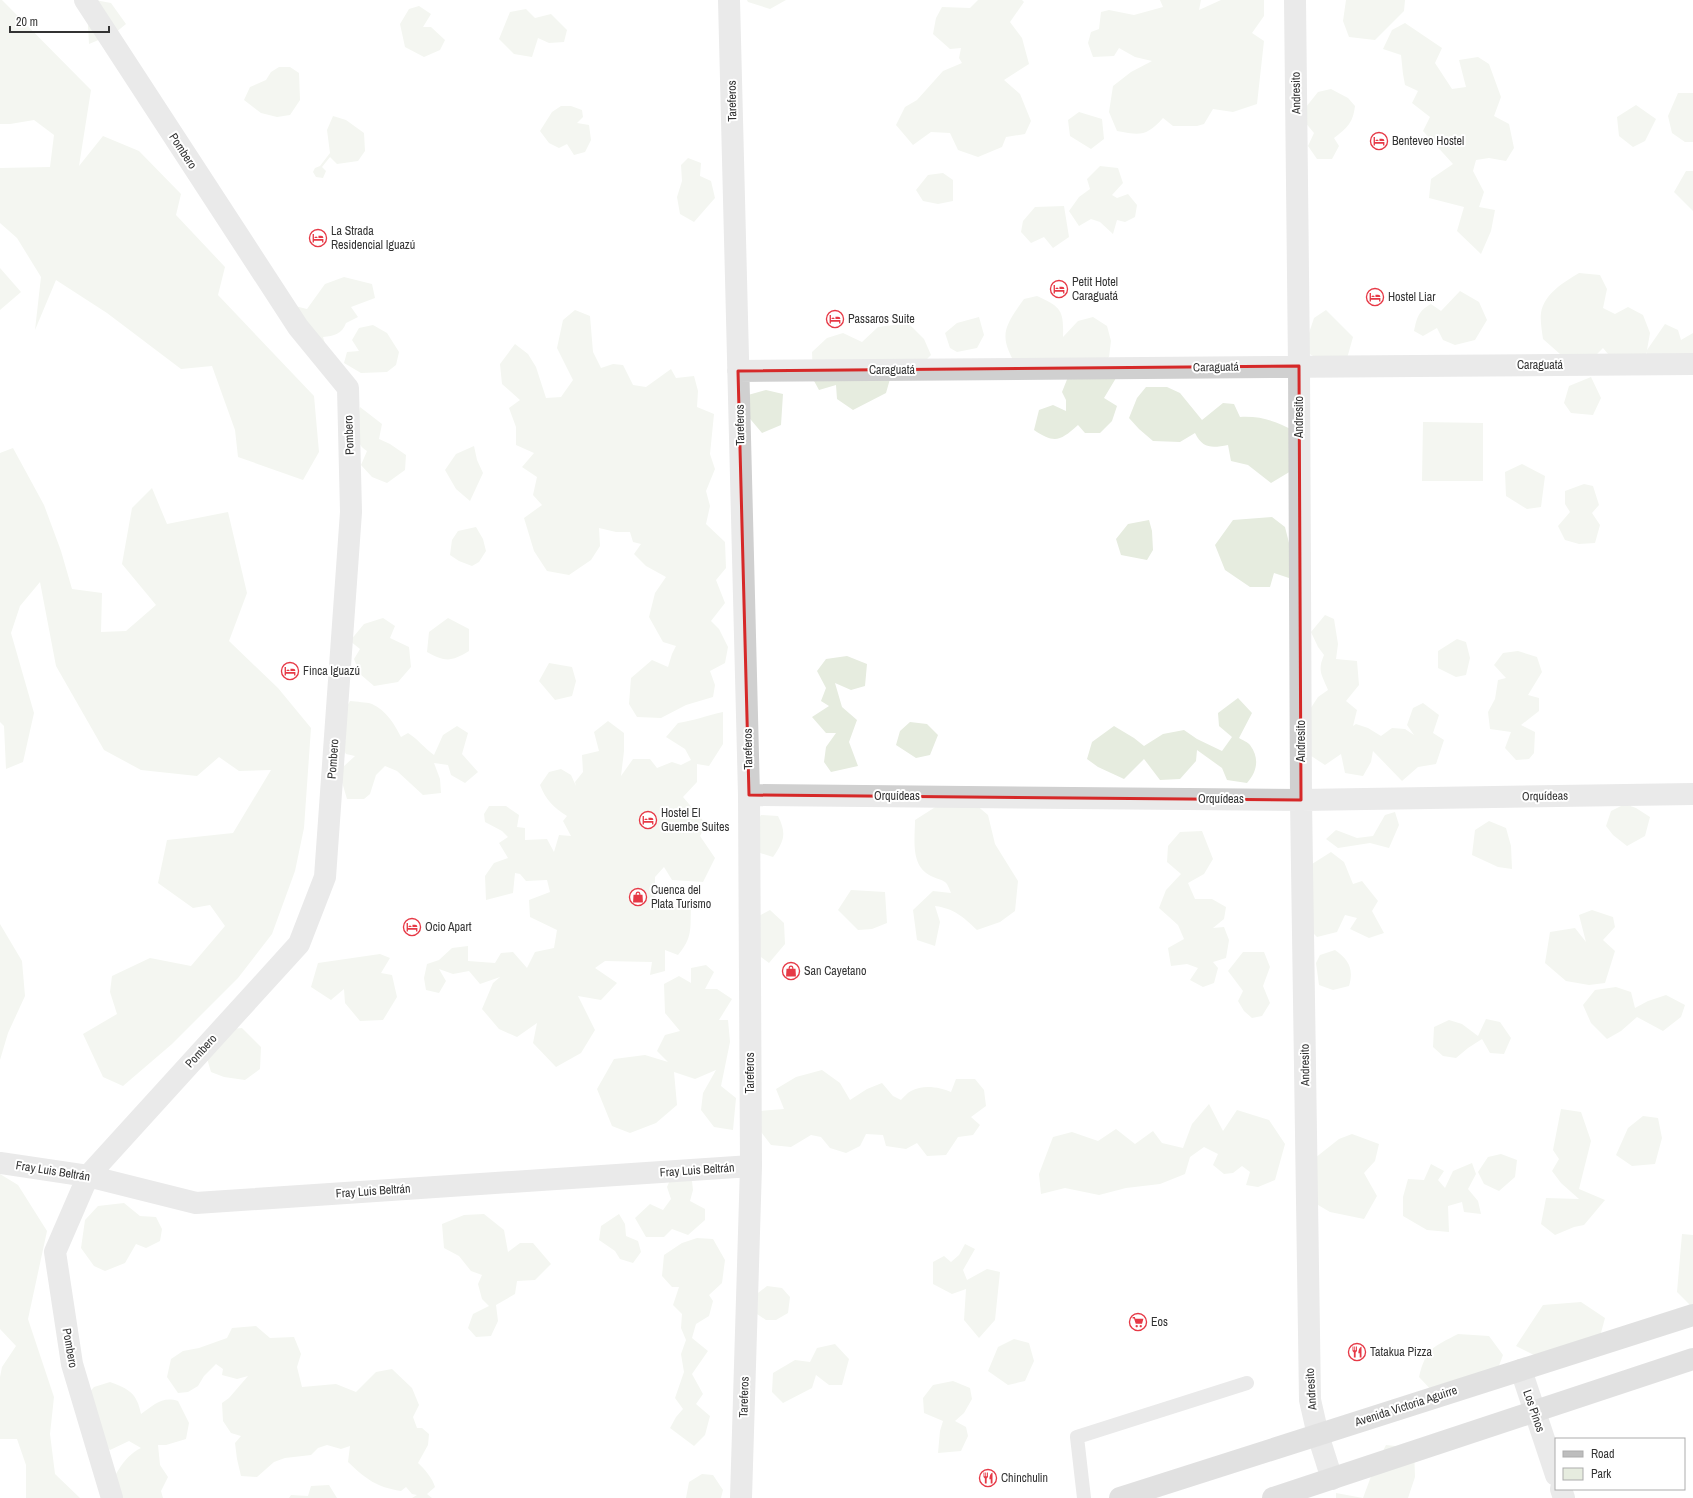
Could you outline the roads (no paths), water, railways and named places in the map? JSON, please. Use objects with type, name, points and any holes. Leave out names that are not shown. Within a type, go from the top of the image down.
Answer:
[{"type":"main road","name":"Avenida Victoria Aguirre","points":[[1124,1497],[1693,1315]]},
{"type":"main road","points":[[1273,1498],[1693,1359]]},
{"type":"street","name":"Pombero","points":[[85,0],[298,327],[348,388],[351,512],[324,877],[299,944],[88,1176],[55,1252],[72,1364],[112,1498]]},
{"type":"street","name":"Tareferos","points":[[729,0],[749,795],[750,1166],[741,1498]]},
{"type":"street","name":"Andresito","points":[[1295,0],[1299,366],[1301,800],[1310,1400],[1318,1435],[1332,1479]]},
{"type":"street","name":"Caraguatá","points":[[738,371],[1693,364]]},
{"type":"street","name":"Orquídeas","points":[[749,795],[1301,800],[1693,794]]},
{"type":"street","name":"Fray Luis Beltrán","points":[[0,1163],[88,1176],[196,1203],[750,1166]]},
{"type":"street","name":"Los Pinos","points":[[1520,1370],[1555,1472]]},
{"type":"lane","points":[[1084,1498],[1077,1437],[1247,1383]]},
{"type":"place","name":"Benteveo Hostel","points":[[1379,141]]},
{"type":"place","name":"La Strada Residencial Iguazú","points":[[318,238]]},
{"type":"place","name":"Petit Hotel Caraguatá","points":[[1059,289]]},
{"type":"place","name":"Hostel Liar","points":[[1375,297]]},
{"type":"place","name":"Passaros Suite","points":[[835,319]]},
{"type":"place","name":"Finca Iguazú","points":[[290,671]]},
{"type":"place","name":"Hostel El Guembe Suites","points":[[648,820]]},
{"type":"place","name":"Cuenca del Plata Turismo","points":[[638,897]]},
{"type":"place","name":"Ocio Apart","points":[[412,927]]},
{"type":"place","name":"San Cayetano","points":[[791,971]]},
{"type":"place","name":"Eos","points":[[1138,1322]]},
{"type":"place","name":"Tatakua Pizza","points":[[1357,1352]]},
{"type":"place","name":"Chinchulin","points":[[988,1478]]}]
